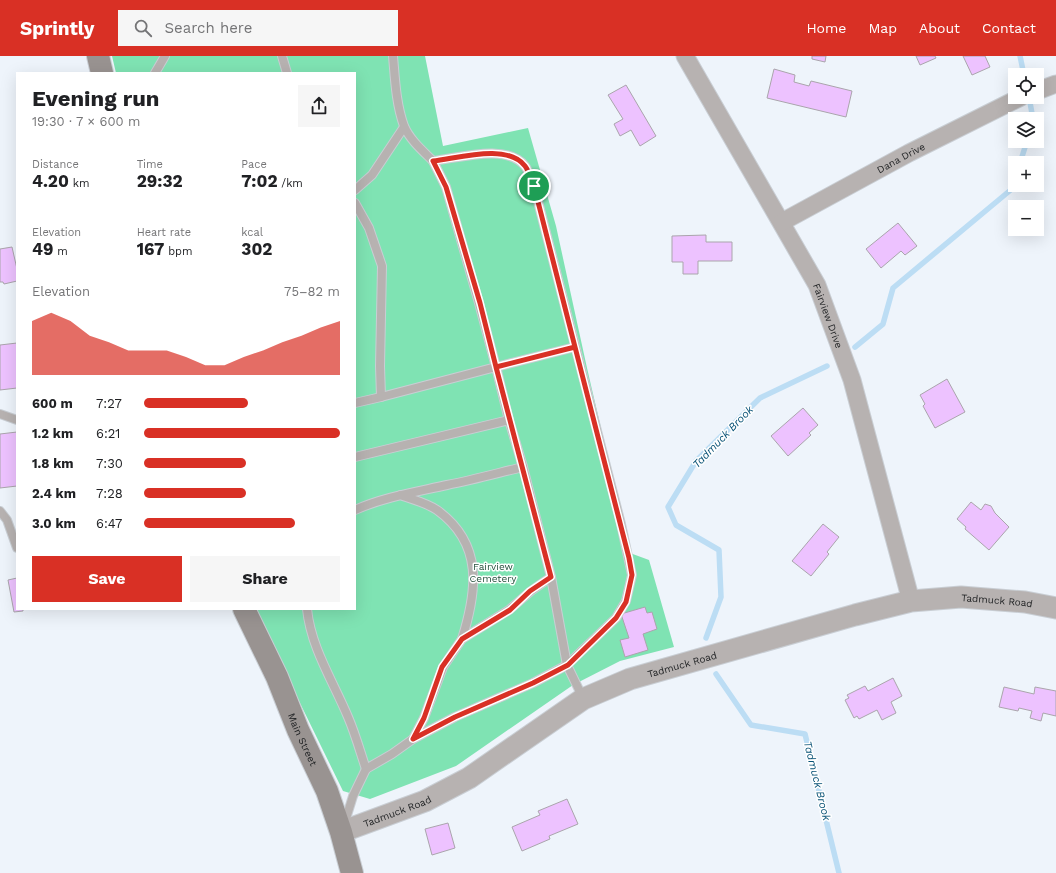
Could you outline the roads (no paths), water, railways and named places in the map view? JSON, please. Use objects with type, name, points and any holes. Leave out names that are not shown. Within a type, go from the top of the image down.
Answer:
[{"type":"main road","points":[[98,56],[102,72]]},
{"type":"main road","name":"Main Street","points":[[244,610],[277,677],[298,730],[327,791],[341,832],[352,873]]},
{"type":"street","name":"Fairview Drive","points":[[685,56],[817,285],[852,380],[911,601]]},
{"type":"street","points":[[1044,88],[1056,84]]},
{"type":"street","name":"Dana Drive","points":[[782,222],[909,153],[1008,104]]},
{"type":"street","name":"Tadmuck Road","points":[[341,832],[425,801],[469,778],[583,699],[645,674],[855,615],[911,601],[961,597],[1025,602],[1056,608]]},
{"type":"lane","points":[[156,72],[165,56]]},
{"type":"lane","points":[[282,56],[287,72]]},
{"type":"lane","points":[[392,56],[398,100],[404,126],[413,141],[433,161],[446,187],[480,303],[551,577],[568,665],[583,699]]},
{"type":"lane","points":[[356,189],[372,175],[404,126]]},
{"type":"lane","points":[[341,832],[353,796],[366,769],[392,754],[413,739],[455,717],[533,683],[568,665],[616,618],[626,602],[632,575],[621,524],[534,186],[526,166],[513,156],[496,153],[433,161]]},
{"type":"lane","points":[[356,205],[369,228],[382,266],[380,366],[381,397]]},
{"type":"lane","points":[[356,403],[575,347]]},
{"type":"lane","points":[[0,414],[16,420]]},
{"type":"lane","points":[[356,458],[510,420]]},
{"type":"lane","points":[[356,510],[372,502],[522,467]]},
{"type":"lane","points":[[400,495],[436,510],[454,525],[467,544],[472,564],[474,588],[472,608],[462,639],[442,667],[424,718],[413,739]]},
{"type":"lane","points":[[0,511],[7,520],[16,545]]},
{"type":"lane","points":[[462,639],[510,610],[530,591],[551,577]]},
{"type":"lane","points":[[306,610],[309,627],[319,655],[348,717],[366,769]]},
{"type":"waterway","name":"Tadmuck Brook","points":[[1020,56],[1023,68]]},
{"type":"waterway","name":"Tadmuck Brook","points":[[1030,104],[1032,112]]},
{"type":"waterway","name":"Tadmuck Brook","points":[[1022,156],[1025,148]]},
{"type":"waterway","name":"Tadmuck Brook","points":[[855,347],[883,324],[893,288],[1008,192]]},
{"type":"waterway","name":"Tadmuck Brook","points":[[706,638],[721,597],[719,550],[676,525],[668,507],[696,461],[760,398],[827,366]]},
{"type":"waterway","name":"Tadmuck Brook","points":[[716,674],[751,725],[805,734],[839,873]]},
{"type":"park label","name":"Fairview Cemetery","points":[[493,572]]}]
